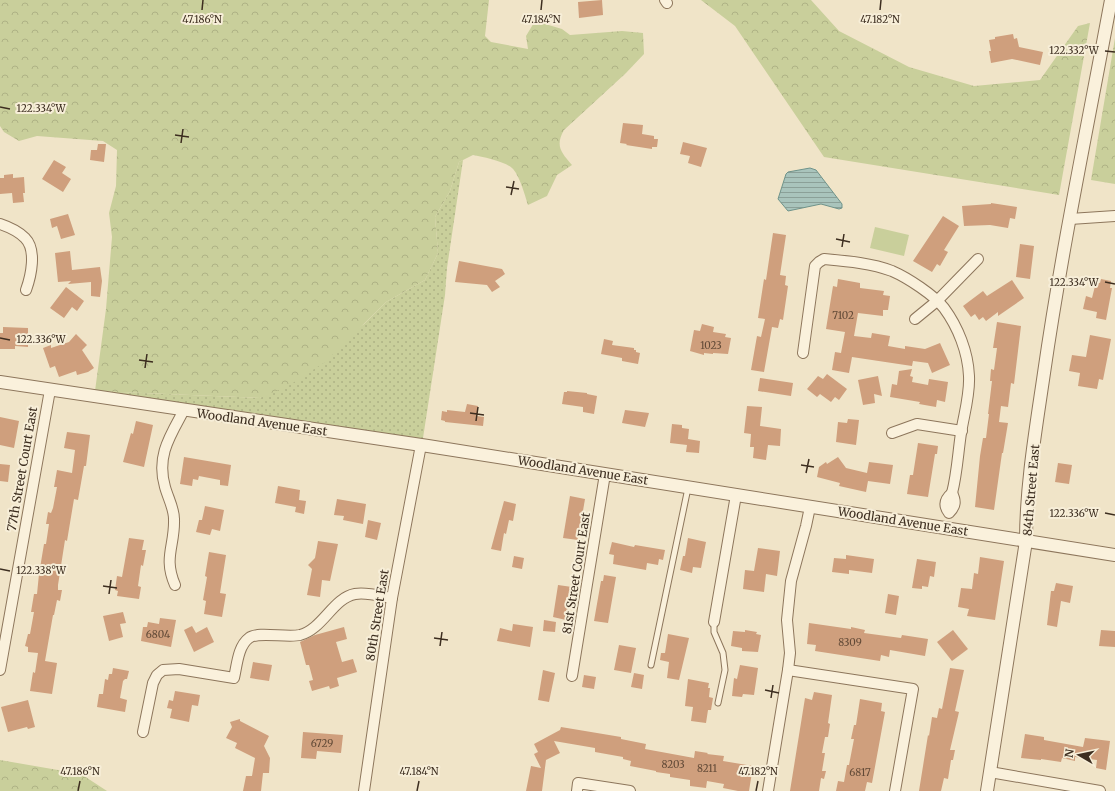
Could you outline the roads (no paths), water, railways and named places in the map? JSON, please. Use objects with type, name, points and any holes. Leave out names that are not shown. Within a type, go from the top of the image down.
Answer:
[{"type":"street","name":"84th Street East","points":[[987,791],[1026,541],[1034,443],[1058,286],[1111,0]]},
{"type":"street","points":[[1070,219],[1115,216]]},
{"type":"street","points":[[0,224],[9,227],[26,239],[29,246],[31,266],[30,279],[26,290]]},
{"type":"street","points":[[803,353],[815,266],[824,259],[880,267],[907,278],[937,301],[948,314],[961,338],[967,362],[969,387],[952,493],[945,501],[949,513],[947,528]]},
{"type":"street","points":[[915,319],[937,301],[978,259]]},
{"type":"street","name":"Woodland Avenue East","points":[[0,382],[421,445],[1115,555]]},
{"type":"street","name":"77th Street Court East","points":[[0,670],[50,390]]},
{"type":"street","points":[[175,585],[170,573],[168,562],[174,526],[174,515],[162,479],[162,463],[168,440],[184,410]]},
{"type":"street","points":[[892,433],[917,424],[962,431]]},
{"type":"street","name":"80th Street East","points":[[364,791],[392,598],[421,445]]},
{"type":"street","name":"81st Street Court East","points":[[572,676],[606,474]]},
{"type":"street","points":[[714,622],[736,495]]},
{"type":"street","points":[[768,791],[790,653],[787,620],[791,581],[810,507]]},
{"type":"street","points":[[143,732],[153,682],[157,675],[163,670],[179,669],[234,678],[238,655],[244,644],[250,638],[262,635],[291,637],[306,633],[317,626],[341,602],[352,595],[366,594],[392,598]]},
{"type":"street","points":[[788,670],[913,690],[895,791]]},
{"type":"street","points":[[990,772],[1100,791]]},
{"type":"street","points":[[578,787],[630,791]]},
{"type":"lane","points":[[651,665],[688,487]]},
{"type":"lane","points":[[714,622],[714,632],[723,654],[725,670],[718,703]]},
{"type":"water","points":[[810,168],[816,170],[842,204],[842,208],[839,209],[821,204],[788,211],[778,199],[788,172]]}]
